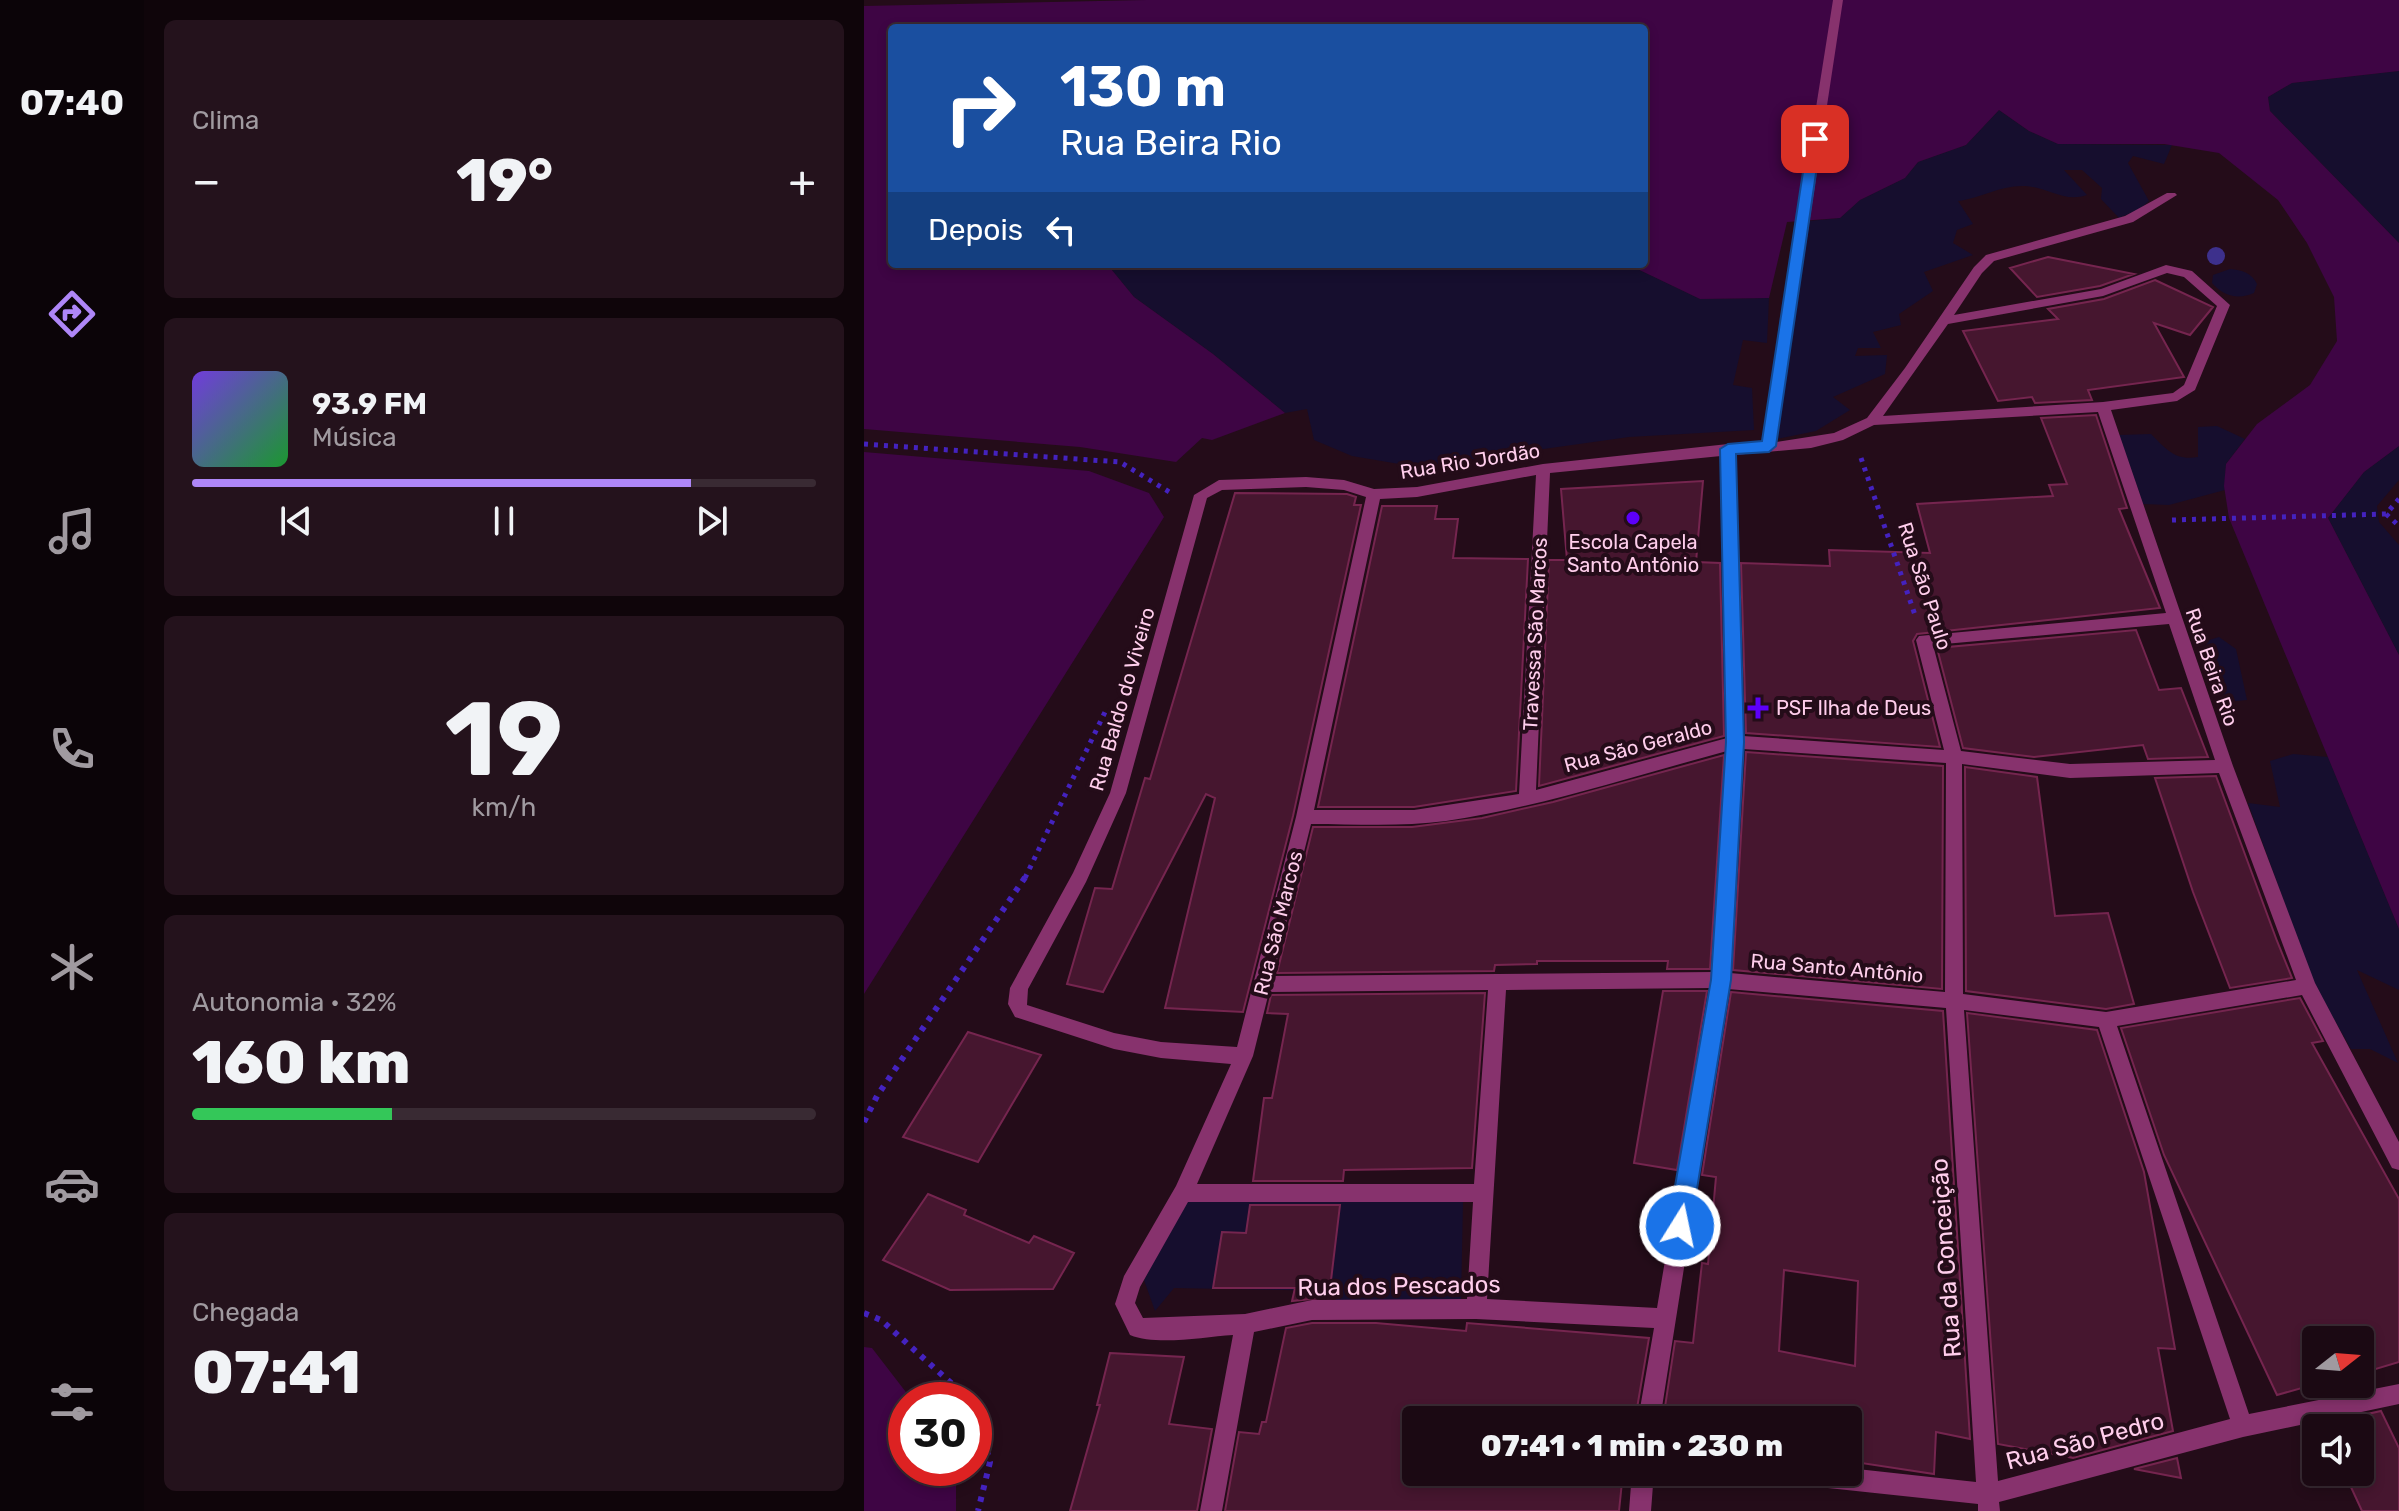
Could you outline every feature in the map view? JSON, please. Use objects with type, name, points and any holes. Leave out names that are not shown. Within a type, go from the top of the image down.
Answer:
[{"type":"street","points":[[1769,442],[1838,0]]},
{"type":"street","points":[[1872,421],[1978,270],[1990,258],[2129,219],[2171,195]]},
{"type":"street","points":[[1651,1406],[1721,980],[1735,742],[1728,449],[1769,442],[1811,443],[1872,421],[2103,407],[2177,397],[2190,387],[2224,305],[2188,274],[2166,269],[2103,292],[1943,321]]},
{"type":"street","name":"Rua Beira Rio","points":[[2103,407],[2225,766],[2307,986],[2399,1161]]},
{"type":"street","name":"Rua Rio Jordão","points":[[1219,485],[1306,482],[1344,485],[1374,494],[1449,488],[1543,469],[1728,449]]},
{"type":"street","name":"Travessa São Marcos","points":[[1527,799],[1543,469]]},
{"type":"street","name":"Rua Baldo do Viveiro","points":[[1219,485],[1201,495],[1118,793],[1080,877],[1019,988],[1017,1004],[1021,1011],[1114,1041],[1161,1050],[1244,1056]]},
{"type":"street","name":"Rua São Marcos","points":[[1137,1328],[1125,1304],[1131,1283],[1183,1193],[1244,1056],[1304,817],[1374,494]]},
{"type":"street","points":[[1924,640],[2175,618]]},
{"type":"street","name":"Rua São Paulo","points":[[1924,640],[1954,757],[1954,1001]]},
{"type":"street","name":"Rua São Geraldo","points":[[1304,817],[1414,817],[1527,799],[1735,742],[1954,757],[2070,771],[2225,766]]},
{"type":"street","name":"Rua Santo Antônio","points":[[1263,984],[1721,980],[1954,1001],[2106,1020],[2307,986]]},
{"type":"street","points":[[1476,1309],[1497,984]]},
{"type":"street","name":"Rua da Conceição","points":[[1954,1001],[1988,1502]]},
{"type":"street","points":[[2106,1020],[2243,1426]]},
{"type":"street","points":[[1183,1193],[1485,1193]]},
{"type":"street","name":"Rua dos Pescados","points":[[1137,1328],[1155,1330],[1245,1324],[1312,1310],[1476,1309],[1664,1318]]},
{"type":"street","points":[[1211,1511],[1245,1324]]},
{"type":"street","name":"Rua São Pedro","points":[[1862,1484],[1988,1502],[2243,1426],[2399,1394]]},
{"type":"street","points":[[1640,1511],[1642,1486]]},
{"type":"path","name":"Rua São Paulo","points":[[1852,430],[1924,640]]},
{"type":"path","points":[[864,444],[1120,462],[1180,499]]},
{"type":"path","points":[[2215,518],[2386,514],[2399,499]]},
{"type":"path","points":[[2386,514],[2399,526]]},
{"type":"path","points":[[864,1122],[877,1096],[1021,887],[1112,697]]},
{"type":"path","points":[[864,1313],[881,1320],[950,1382]]},
{"type":"path","points":[[978,1511],[984,1486]]},
{"type":"shaded area","points":[[1146,0],[2399,0],[2399,71],[2292,83],[2268,97],[2270,111],[2399,243],[2399,446],[2364,472],[2328,518],[2399,655],[2399,929],[2229,518],[2224,486],[2226,464],[2257,424],[2310,385],[2337,341],[2334,297],[2307,243],[2278,200],[2219,153],[2164,144],[2058,144],[2029,131],[1999,110],[1966,145],[1918,162],[1905,178],[1860,200],[1840,218],[1787,222],[1769,298],[1700,299],[1635,268],[1648,268],[1648,24],[888,24],[888,268],[1110,268],[1134,297],[1213,354],[1285,413],[1212,440],[1202,438],[1176,462],[1080,447],[864,429],[864,6]]},
{"type":"shaded area","points":[[2399,71],[2399,243],[2270,111],[2268,97],[2292,83]]},
{"type":"shaded area","points":[[1999,110],[2029,131],[2058,144],[2172,145],[2164,164],[2133,156],[2128,163],[2149,201],[2140,209],[2119,218],[2101,199],[2102,188],[2082,170],[2064,170],[2087,195],[2079,197],[2016,186],[1958,201],[1973,224],[1957,230],[1953,243],[1973,255],[1924,272],[1933,291],[1899,314],[1901,325],[1873,332],[1881,348],[1858,348],[1855,356],[1887,355],[1885,374],[1833,397],[1850,410],[1816,431],[1777,439],[1809,221],[1840,218],[1860,200],[1905,178],[1918,162],[1966,145]]},
{"type":"shaded area","points":[[1110,268],[1635,268],[1700,299],[1769,298],[1767,343],[1743,340],[1733,385],[1752,388],[1754,430],[1629,437],[1417,467],[1352,456],[1314,440],[1307,409],[1285,413],[1213,354],[1134,297]]},
{"type":"shaded area","points":[[2230,269],[2252,277],[2257,284],[2254,293],[2231,296],[2212,283],[2213,275]]},
{"type":"shaded area","points":[[2217,426],[2245,439],[2226,464],[2225,490],[2169,505],[2143,504],[2119,435],[2151,434],[2172,453],[2190,458],[2198,457],[2198,427]]},
{"type":"shaded area","points":[[2399,446],[2399,480],[2377,506],[2379,522],[2399,545],[2399,655],[2328,518],[2364,472]]},
{"type":"shaded area","points":[[864,452],[1089,471],[1149,493],[1164,517],[864,994]]},
{"type":"shaded area","points":[[2219,637],[2236,649],[2247,700],[2226,702],[2203,642]]},
{"type":"shaded area","points":[[2293,754],[2328,757],[2399,929],[2399,990],[2357,970],[2398,1063],[2370,1049],[2351,1049],[2314,984],[2248,803],[2280,807],[2270,761]]},
{"type":"shaded area","points":[[1186,1200],[1463,1201],[1461,1303],[1336,1302],[1334,1291],[1174,1288],[1155,1311],[1144,1280]]},
{"type":"shaded area","points":[[864,1347],[872,1348],[898,1382],[888,1382],[888,1486],[956,1486],[956,1511],[864,1511]]},
{"type":"building","points":[[2048,257],[2134,274],[2100,286],[2037,297],[2010,268]]},
{"type":"building","points":[[2155,280],[2213,307],[2190,335],[2154,323],[2184,377],[2088,390],[2092,400],[2035,403],[2032,397],[1998,401],[1963,331],[2058,319],[2048,309],[2104,299]]},
{"type":"building","points":[[2096,415],[2127,508],[2119,509],[2160,608],[1917,634],[1913,641],[1940,747],[1746,733],[1741,563],[1830,566],[1829,550],[1930,553],[1917,504],[2053,496],[2049,485],[2067,484],[2041,418]]},
{"type":"building","points":[[1703,481],[1696,562],[1720,563],[1724,736],[1539,786],[1549,560],[1567,560],[1561,489]]},
{"type":"building","points":[[1235,493],[1347,494],[1356,497],[1354,505],[1361,505],[1293,816],[1243,1012],[1165,1008],[1215,798],[1206,794],[1103,992],[1067,984],[1095,888],[1112,889],[1145,778],[1150,779]]},
{"type":"building","points":[[1382,506],[1437,506],[1435,519],[1458,519],[1453,558],[1528,559],[1516,791],[1414,807],[1318,807]]},
{"type":"building","points":[[2136,630],[2159,690],[2181,688],[2208,757],[2148,759],[2143,745],[2034,757],[1963,748],[1937,648]]},
{"type":"building","points":[[1746,752],[1943,766],[1942,989],[1733,970]]},
{"type":"building","points":[[1724,755],[1710,969],[1667,969],[1668,961],[1537,961],[1537,964],[1495,965],[1494,971],[1277,973],[1313,827],[1412,827],[1482,818],[1553,802]]},
{"type":"building","points":[[1965,767],[2037,777],[2055,916],[2108,913],[2134,1004],[2106,1009],[1966,991]]},
{"type":"building","points":[[2216,776],[2292,978],[2230,988],[2193,892],[2155,778]]},
{"type":"building","points":[[1663,991],[1707,991],[1677,1170],[1634,1163]]},
{"type":"building","points":[[1731,992],[1943,1011],[1970,1439],[1936,1432],[1934,1474],[1862,1463],[1862,1406],[1665,1406],[1675,1341],[1693,1343],[1702,1263],[1708,1264],[1716,1177],[1702,1175]],"holes":[[[1784,1270],[1858,1281],[1855,1366],[1779,1351]]]},
{"type":"building","points":[[1485,993],[1472,1168],[1344,1170],[1343,1181],[1253,1181],[1264,1098],[1272,1098],[1288,1014],[1267,1013],[1271,995]]},
{"type":"building","points":[[2300,998],[2323,1041],[2312,1043],[2399,1199],[2399,1362],[2374,1369],[2374,1326],[2302,1326],[2302,1388],[2277,1395],[2164,1155],[2121,1028]]},
{"type":"building","points":[[1967,1013],[2097,1030],[2144,1172],[2175,1349],[2158,1348],[2173,1431],[2073,1458],[1998,1444]]},
{"type":"building","points":[[968,1032],[1041,1055],[978,1162],[903,1137]]},
{"type":"building","points":[[928,1194],[966,1210],[964,1215],[1029,1243],[1034,1236],[1074,1253],[1053,1289],[950,1290],[883,1260]]},
{"type":"building","points":[[1250,1205],[1340,1205],[1329,1297],[1292,1301],[1295,1288],[1213,1288],[1222,1232],[1246,1233]]},
{"type":"building","points":[[1312,1323],[1376,1323],[1466,1331],[1467,1323],[1649,1338],[1637,1406],[1402,1406],[1402,1486],[1622,1486],[1619,1511],[1225,1511],[1239,1432],[1259,1434],[1262,1422],[1266,1422],[1286,1328]]},
{"type":"building","points":[[1110,1353],[1184,1357],[1169,1424],[1212,1429],[1197,1511],[1070,1511],[1100,1405],[1097,1405]]},
{"type":"building","points":[[2381,1411],[2399,1448],[2399,1511],[2362,1511],[2350,1486],[2374,1486],[2374,1414],[2368,1414]]},
{"type":"building","points":[[2177,1458],[2181,1478],[2134,1469]]},
{"type":"place","name":"Escola Capela Santo Antônio","points":[[1633,518]]},
{"type":"place","name":"PSF Ilha de Deus","points":[[1758,708]]},
{"type":"route","points":[[1680,1226],[1721,980],[1735,742],[1728,449],[1769,446],[1815,139]]}]
